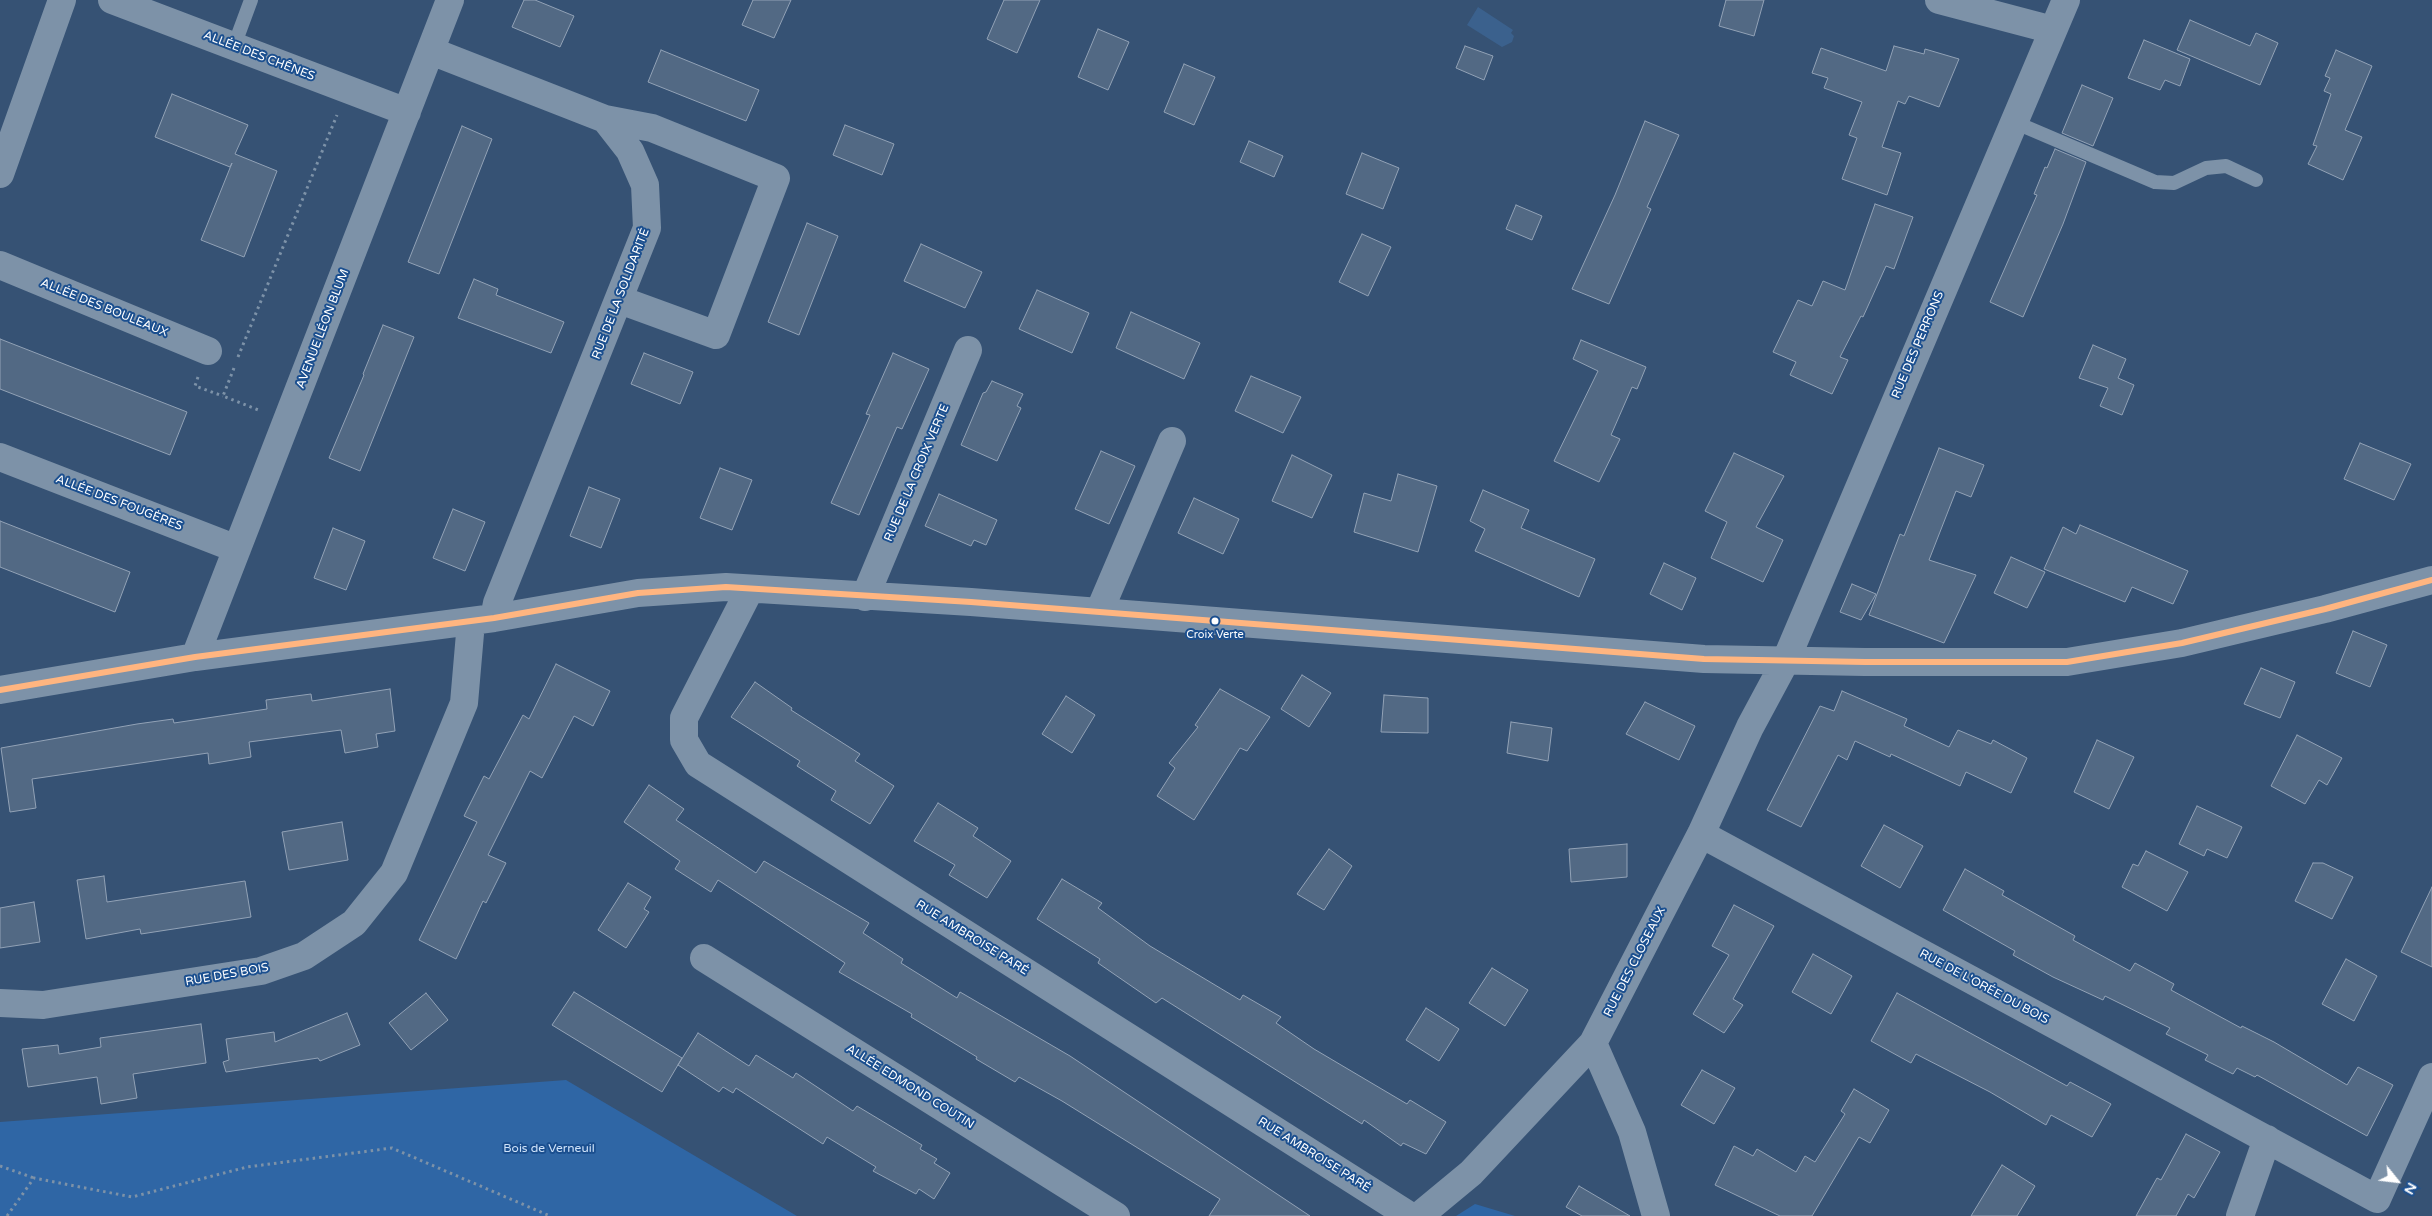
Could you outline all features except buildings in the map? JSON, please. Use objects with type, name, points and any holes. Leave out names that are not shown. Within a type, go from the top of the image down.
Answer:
[{"type":"street","points":[[0,174],[62,0]]},
{"type":"street","name":"ALLÉE DES CHÊNES","points":[[112,0],[146,6],[234,46],[407,112]]},
{"type":"street","name":"AVENUE LÉON BLUM","points":[[195,657],[450,0]]},
{"type":"street","points":[[1939,0],[2053,30]]},
{"type":"street","name":"RUE DES PERRONS","points":[[1786,660],[2066,0]]},
{"type":"street","points":[[430,51],[605,118],[652,128],[776,178],[716,335],[620,300]]},
{"type":"street","name":"RUE DE LA SOLIDARITÉ","points":[[483,620],[501,594],[648,228],[645,185],[630,151],[605,118]]},
{"type":"street","name":"ALLÉE DES BOULEAUX","points":[[0,265],[208,351]]},
{"type":"street","name":"RUE DE LA CROIX VERTE","points":[[865,597],[968,350]]},
{"type":"street","points":[[1099,612],[1172,441]]},
{"type":"street","name":"ALLÉE DES FOUGÈRES","points":[[0,457],[237,548]]},
{"type":"street","points":[[0,690],[195,657],[483,620],[638,593],[726,587],[971,602],[1704,659],[2067,662],[2182,643],[2324,609],[2432,580]]},
{"type":"street","name":"RUE AMBROISE PARÉ","points":[[750,589],[684,718],[684,740],[698,764],[1410,1216]]},
{"type":"street","name":"RUE DES BOIS","points":[[0,1003],[43,1005],[261,971],[304,956],[354,923],[394,873],[464,703],[483,620]]},
{"type":"street","name":"RUE DES CLOSEAUX","points":[[1419,1216],[1471,1173],[1593,1043],[1700,834],[1750,727],[1786,660]]},
{"type":"street","name":"RUE DE L'ORÉE DU BOIS","points":[[1700,834],[2377,1199],[2432,1077]]},
{"type":"street","name":"ALLÉE EDMOND COUTIN","points":[[704,958],[1116,1216]]},
{"type":"street","points":[[1593,1043],[1632,1132],[1656,1216]]},
{"type":"street","points":[[2240,1216],[2267,1139]]},
{"type":"lane","points":[[234,46],[251,0]]},
{"type":"lane","points":[[2014,122],[2155,182],[2174,183],[2206,168],[2226,166],[2256,180]]},
{"type":"path","points":[[286,421],[222,396],[348,89]]},
{"type":"path","points":[[0,1166],[34,1178],[132,1197],[247,1167],[392,1148],[548,1216]]},
{"type":"path","points":[[7,1216],[34,1178]]},
{"type":"green space","name":"Bois de Verneuil","points":[[566,1080],[797,1216],[0,1216],[0,1122]]},
{"type":"green space","points":[[1475,1204],[1515,1216],[1456,1216]]},
{"type":"shaded area","points":[[1478,7],[1513,30],[1511,33],[1514,36],[1512,42],[1502,47],[1467,25]]},
{"type":"transit line","points":[[0,690],[195,657],[494,618],[638,593],[726,587],[971,602],[1704,659],[1865,662],[2067,662],[2182,643],[2325,609],[2432,580]]},
{"type":"place","name":"Croix Verte","points":[[1215,621]]}]
